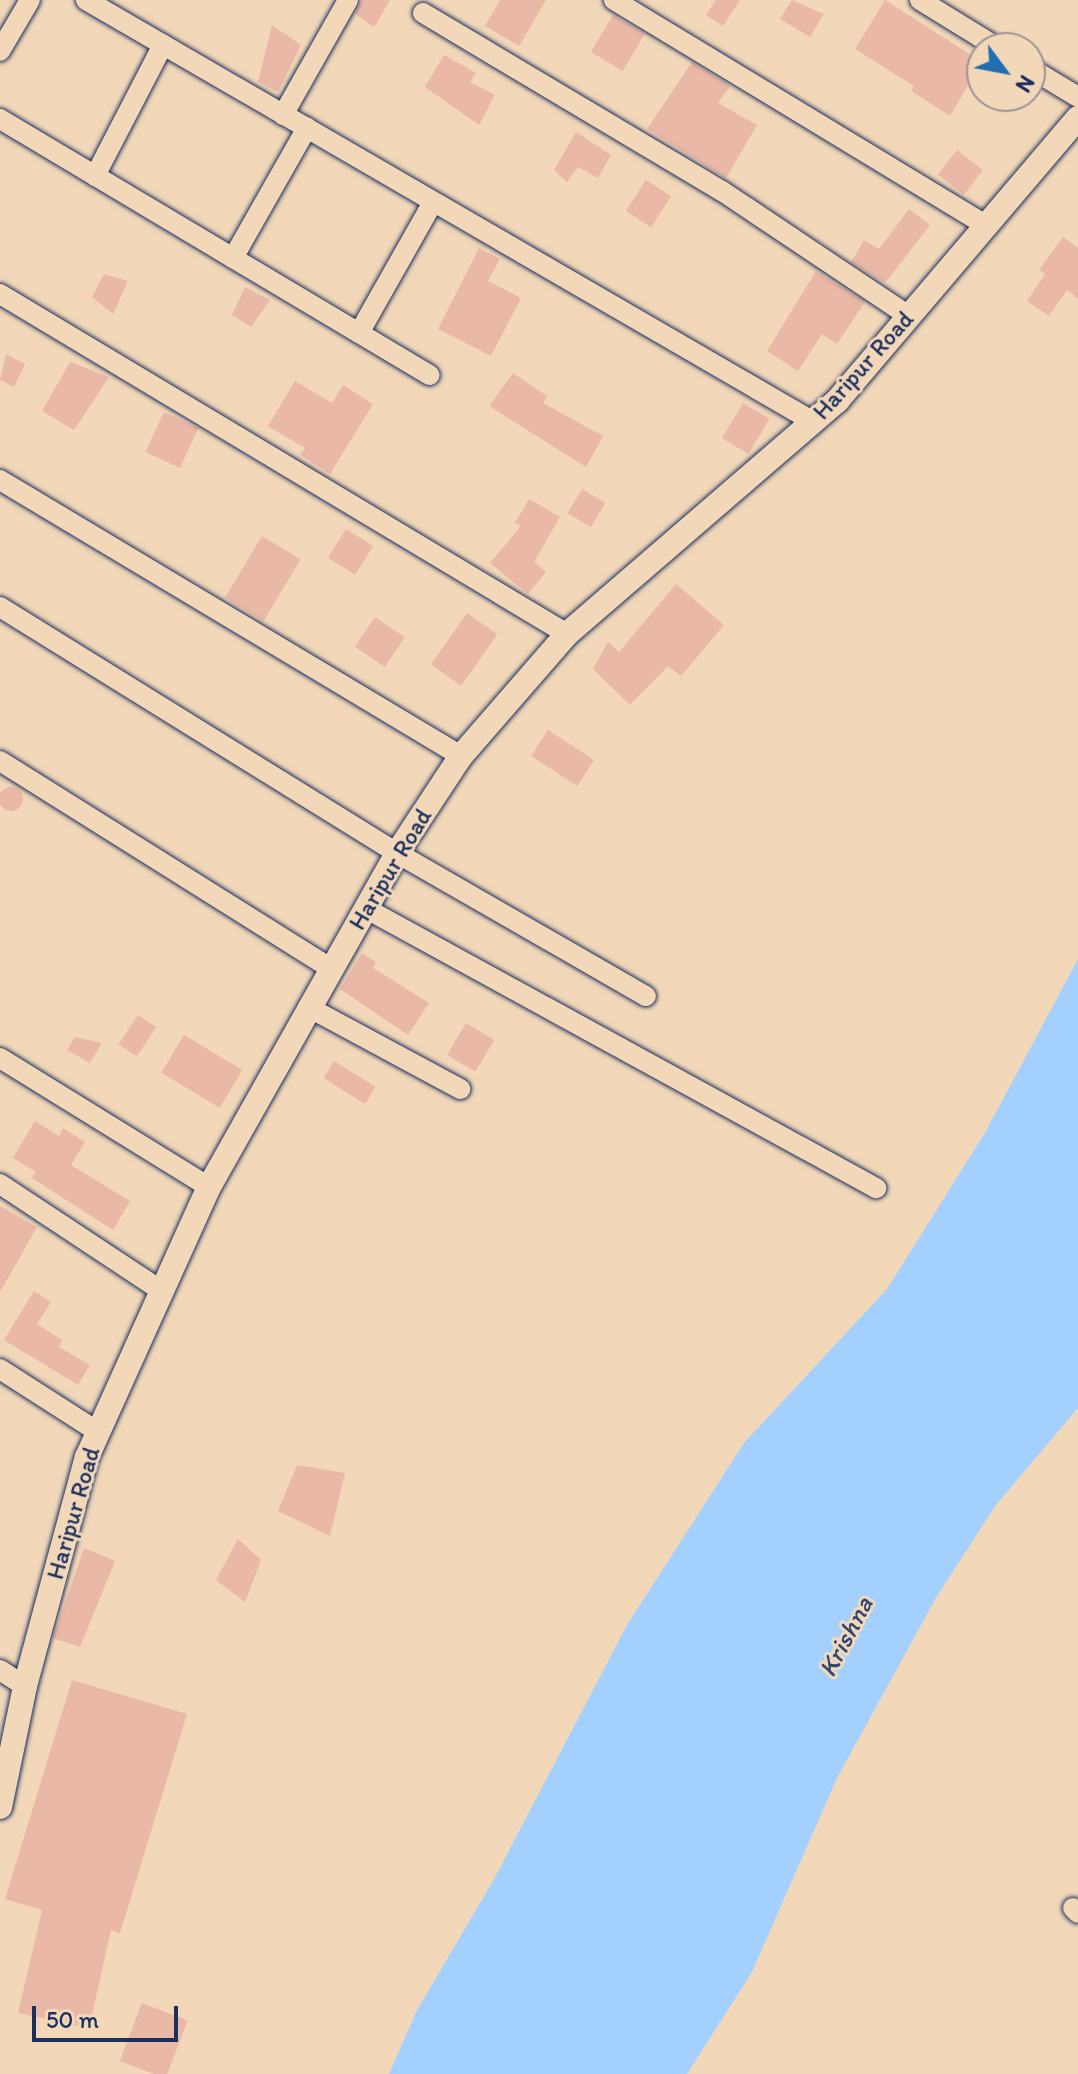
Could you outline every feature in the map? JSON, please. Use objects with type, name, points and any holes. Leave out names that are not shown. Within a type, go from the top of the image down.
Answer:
[{"type":"street","points":[[0,51],[30,0]]},
{"type":"street","points":[[86,0],[812,421]]},
{"type":"street","points":[[283,115],[348,0]]},
{"type":"street","points":[[614,0],[986,225]]},
{"type":"street","points":[[920,0],[972,32]]},
{"type":"street","points":[[423,13],[792,235],[909,316]]},
{"type":"street","points":[[95,176],[163,45]]},
{"type":"street","points":[[1046,78],[1078,97]]},
{"type":"street","name":"Haripur Road","points":[[0,1807],[4,1767],[87,1457],[209,1187],[397,853],[461,756],[567,634],[837,401],[1078,118]]},
{"type":"street","points":[[0,119],[429,375]]},
{"type":"street","points":[[233,258],[307,128]]},
{"type":"street","points":[[359,333],[433,202]]},
{"type":"street","points":[[0,294],[567,634]]},
{"type":"street","points":[[0,480],[461,756]]},
{"type":"street","points":[[0,607],[397,853],[646,996]]},
{"type":"street","points":[[0,761],[330,968]]},
{"type":"street","points":[[365,908],[876,1188]]},
{"type":"street","points":[[308,1007],[460,1089]]},
{"type":"street","points":[[0,1058],[209,1187]]},
{"type":"street","points":[[0,1184],[163,1292]]},
{"type":"street","points":[[0,1369],[98,1432]]},
{"type":"street","points":[[0,1670],[25,1686]]},
{"type":"water","name":"Krishna","points":[[1078,959],[1078,1408],[996,1505],[937,1596],[837,1778],[752,1972],[687,2074],[389,2074],[417,2010],[493,1881],[627,1625],[744,1443],[887,1289],[986,1131]]},
{"type":"building","points":[[361,0],[390,0],[374,27],[355,14]]},
{"type":"building","points":[[500,0],[546,0],[519,46],[485,26]]},
{"type":"building","points":[[716,0],[740,0],[723,26],[706,15]]},
{"type":"building","points":[[792,0],[824,14],[810,37],[780,19]]},
{"type":"building","points":[[885,0],[966,52],[966,89],[950,116],[911,91],[914,86],[855,49]]},
{"type":"building","points":[[613,15],[645,34],[623,71],[591,52]]},
{"type":"building","points":[[272,25],[301,45],[278,92],[258,82]]},
{"type":"building","points":[[444,55],[476,73],[470,82],[495,95],[479,125],[425,87]]},
{"type":"building","points":[[692,62],[730,86],[718,103],[757,125],[726,178],[647,129]]},
{"type":"building","points":[[576,132],[611,155],[598,178],[578,167],[567,182],[554,170]]},
{"type":"building","points":[[957,150],[983,170],[964,195],[938,174]]},
{"type":"building","points":[[646,180],[671,196],[651,227],[626,211]]},
{"type":"building","points":[[909,209],[930,225],[885,283],[851,262],[864,240],[879,249]]},
{"type":"building","points":[[1063,237],[1078,248],[1078,299],[1067,290],[1049,316],[1027,301],[1045,274],[1039,270]]},
{"type":"building","points":[[479,248],[500,259],[488,281],[521,298],[491,356],[438,329]]},
{"type":"building","points":[[816,271],[865,302],[837,344],[822,334],[798,371],[767,351]]},
{"type":"building","points":[[104,274],[128,281],[113,314],[92,297]]},
{"type":"building","points":[[245,287],[270,300],[251,327],[232,315]]},
{"type":"building","points":[[6,354],[25,364],[14,387],[0,380]]},
{"type":"building","points":[[70,362],[109,377],[74,430],[42,411]]},
{"type":"building","points":[[513,373],[547,396],[543,403],[603,436],[586,467],[489,406]]},
{"type":"building","points":[[295,381],[332,403],[343,385],[373,404],[330,474],[300,455],[305,448],[268,426]]},
{"type":"building","points":[[743,403],[770,419],[748,454],[722,438]]},
{"type":"building","points":[[164,412],[198,428],[180,468],[145,452]]},
{"type":"building","points":[[582,489],[605,503],[591,527],[568,513]]},
{"type":"building","points":[[529,499],[560,517],[534,562],[546,572],[528,594],[490,563],[521,526],[515,523]]},
{"type":"building","points":[[346,529],[373,546],[355,575],[328,558]]},
{"type":"building","points":[[262,536],[301,559],[263,621],[225,598]]},
{"type":"building","points":[[676,584],[724,625],[681,676],[668,666],[630,705],[593,669],[608,642],[619,652]]},
{"type":"building","points":[[467,613],[497,634],[461,686],[431,665]]},
{"type":"building","points":[[375,617],[405,637],[385,667],[355,647]]},
{"type":"building","points":[[548,730],[594,760],[577,786],[531,756]]},
{"type":"building","points":[[11,787],[20,790],[23,799],[20,808],[11,811],[2,808],[-1,799],[2,790]]},
{"type":"building","points":[[362,953],[376,962],[373,968],[429,1003],[408,1035],[340,989]]},
{"type":"building","points":[[138,1015],[156,1027],[137,1056],[118,1044]]},
{"type":"building","points":[[466,1023],[494,1040],[475,1072],[447,1055]]},
{"type":"building","points":[[184,1035],[242,1070],[220,1108],[161,1073]]},
{"type":"building","points":[[75,1037],[102,1043],[90,1063],[67,1050]]},
{"type":"building","points":[[334,1061],[376,1087],[365,1104],[323,1078]]},
{"type":"building","points":[[35,1121],[59,1136],[63,1128],[85,1142],[71,1165],[130,1201],[113,1230],[32,1178],[36,1172],[13,1158]]},
{"type":"building","points":[[0,1206],[37,1227],[0,1292]]},
{"type":"building","points":[[34,1291],[51,1302],[37,1324],[62,1340],[59,1347],[90,1365],[78,1385],[4,1340]]},
{"type":"building","points":[[297,1465],[345,1473],[330,1536],[278,1511]]},
{"type":"building","points":[[238,1539],[261,1560],[245,1602],[216,1580]]},
{"type":"building","points":[[84,1548],[115,1561],[80,1647],[53,1638]]},
{"type":"building","points":[[72,1680],[187,1714],[120,1933],[111,1930],[89,2028],[18,2013],[42,1910],[5,1899]]},
{"type":"building","points":[[142,2003],[188,2021],[167,2074],[154,2074],[120,2061]]}]
